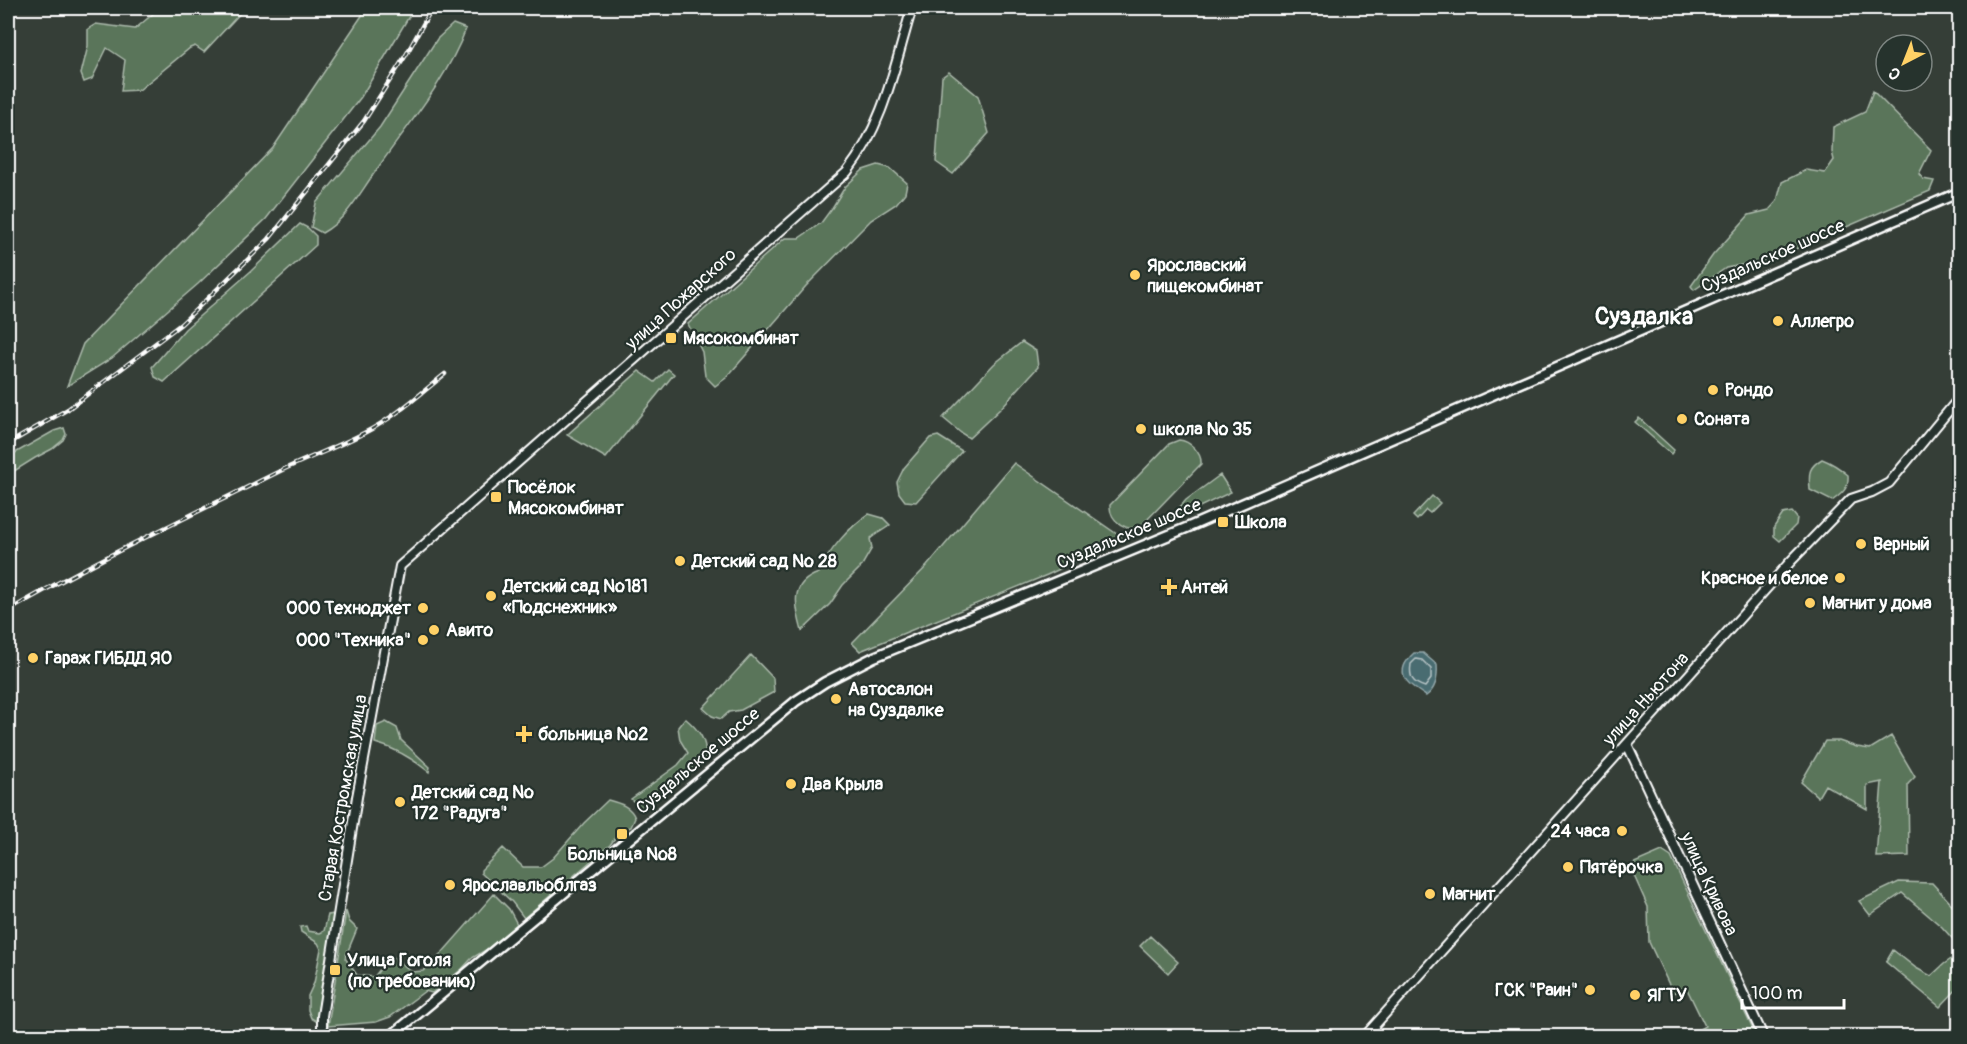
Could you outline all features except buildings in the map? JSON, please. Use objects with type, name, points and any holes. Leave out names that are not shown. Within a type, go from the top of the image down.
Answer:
[{"type":"main road","name":"Суздальское шоссе","points":[[391,1036],[796,701],[834,677],[884,653],[1191,526],[1959,192]]},
{"type":"street","name":"улица Пожарского","points":[[400,566],[847,172],[868,140],[884,101],[912,8]]},
{"type":"street","name":"улица Ньютона","points":[[1365,1036],[1791,561],[1851,499],[1889,483],[1959,397]]},
{"type":"street","name":"Старая Костромская улица","points":[[325,1036],[322,1022],[325,997],[357,797],[400,566]]},
{"type":"street","name":"улица Кривова","points":[[1627,744],[1763,1036]]},
{"type":"green space","points":[[160,8],[245,8],[204,52],[195,46],[190,48],[139,90],[121,91],[125,60],[107,48],[92,79],[84,82],[81,74],[88,46],[88,29],[96,24],[135,29]]},
{"type":"green space","points":[[367,8],[414,8],[361,97],[266,219],[198,284],[112,358],[67,386],[83,344],[273,148]]},
{"type":"green space","points":[[453,24],[466,29],[448,67],[425,103],[339,221],[322,233],[311,227],[316,203],[380,127],[437,39]]},
{"type":"green space","points":[[949,72],[978,96],[989,133],[953,174],[936,162],[942,77]]},
{"type":"green space","points":[[1873,91],[1931,150],[1919,174],[1923,179],[1934,181],[1930,191],[1772,259],[1726,268],[1694,290],[1691,286],[1713,255],[1749,215],[1769,210],[1777,201],[1782,182],[1806,170],[1825,173],[1834,160],[1833,127],[1865,112]]},
{"type":"green space","points":[[878,165],[890,168],[907,183],[905,193],[896,204],[871,220],[806,286],[726,378],[715,386],[705,376],[702,352],[688,324],[785,238],[799,238],[821,223],[845,187],[863,170]]},
{"type":"green space","points":[[300,224],[316,236],[316,245],[164,382],[155,377],[152,367],[185,329]]},
{"type":"green space","points":[[1022,342],[1036,351],[1038,367],[1001,408],[969,438],[943,418],[994,364]]},
{"type":"green space","points":[[668,369],[674,374],[606,458],[567,435],[639,371],[655,382]]},
{"type":"green space","points":[[1639,418],[1674,450],[1671,454],[1635,422]]},
{"type":"green space","points":[[64,428],[66,434],[63,440],[8,475],[8,457],[54,431]]},
{"type":"green space","points":[[938,436],[962,451],[916,502],[905,501],[899,493],[897,482],[904,468],[930,438]]},
{"type":"green space","points":[[1179,440],[1194,448],[1200,456],[1201,464],[1142,525],[1131,528],[1120,524],[1113,516],[1110,505],[1169,444]]},
{"type":"green space","points":[[1822,459],[1848,475],[1844,490],[1832,501],[1810,490],[1811,469]]},
{"type":"green space","points":[[1014,463],[1124,539],[1100,549],[1098,545],[1083,552],[1085,557],[1047,575],[860,651],[852,643],[927,566]]},
{"type":"green space","points":[[1220,475],[1231,492],[1166,523],[1186,500]]},
{"type":"green space","points":[[1432,496],[1440,503],[1430,513],[1426,510],[1417,520],[1413,516]]},
{"type":"green space","points":[[1792,512],[1797,518],[1796,525],[1780,541],[1774,536],[1774,527],[1783,514]]},
{"type":"green space","points":[[869,514],[883,518],[890,525],[870,539],[872,548],[861,567],[843,585],[830,604],[802,631],[796,604],[799,589],[809,577],[819,573],[840,540]]},
{"type":"green space","points":[[751,655],[773,678],[774,692],[741,710],[729,712],[721,719],[712,716],[703,708]]},
{"type":"green space","points":[[685,718],[704,742],[705,760],[641,808],[631,799],[678,765],[688,753],[680,740],[678,727]]},
{"type":"green space","points":[[386,722],[397,728],[401,740],[430,767],[429,772],[404,754],[375,743],[377,726]]},
{"type":"green space","points":[[1891,736],[1915,777],[1908,784],[1909,856],[1876,857],[1882,782],[1867,785],[1867,809],[1825,785],[1818,797],[1801,782],[1825,741],[1839,741],[1870,749]]},
{"type":"green space","points":[[608,800],[631,811],[635,818],[631,827],[620,831],[610,845],[524,918],[512,902],[481,873],[481,870],[503,848],[523,867],[541,867],[553,858]]},
{"type":"green space","points":[[1662,851],[1671,857],[1756,1036],[1696,1036],[1694,1032],[1705,1026],[1686,987],[1673,993],[1649,942],[1648,907],[1631,869],[1632,864]]},
{"type":"green space","points":[[1899,882],[1932,883],[1959,912],[1959,946],[1942,927],[1902,893],[1870,915],[1859,901]]},
{"type":"green space","points":[[494,894],[509,909],[517,924],[489,948],[472,958],[432,993],[425,991],[390,1017],[376,1022],[328,1026],[346,911],[349,921],[357,929],[345,958],[357,975],[374,977],[391,955],[412,972],[423,971],[435,961]]},
{"type":"green space","points":[[335,914],[316,1021],[311,1018],[308,1010],[308,996],[314,983],[321,949],[318,943],[301,932],[300,927],[306,926],[308,931],[320,933],[324,931],[328,915]]},
{"type":"green space","points":[[1150,936],[1178,962],[1168,973],[1140,946]]},
{"type":"green space","points":[[1893,950],[1916,968],[1931,976],[1959,954],[1959,987],[1940,1007],[1886,962]]},
{"type":"water","points":[[1414,653],[1423,653],[1437,665],[1436,682],[1426,696],[1408,682],[1403,672],[1407,660]]},
{"type":"railway","points":[[8,444],[68,409],[181,324],[269,239],[364,121],[406,55],[432,8]]},
{"type":"railway","points":[[8,611],[141,540],[375,427],[406,406],[445,374]]},
{"type":"place","name":"Ярославский пищекомбинат","points":[[1135,275]]},
{"type":"place","name":"Аллегро","points":[[1778,321]]},
{"type":"place","name":"Мясокомбинат","points":[[671,338]]},
{"type":"place","name":"Рондо","points":[[1713,390]]},
{"type":"place","name":"Соната","points":[[1682,419]]},
{"type":"place","name":"школа № 35","points":[[1141,429]]},
{"type":"place","name":"Посёлок Мясокомбинат","points":[[496,497]]},
{"type":"place","name":"Школа","points":[[1223,522]]},
{"type":"place","name":"Верный","points":[[1861,544]]},
{"type":"place","name":"Детский сад № 28","points":[[680,561]]},
{"type":"place","name":"Красное и белое","points":[[1840,578]]},
{"type":"place","name":"Антей","points":[[1169,587]]},
{"type":"place","name":"Детский сад №181 «Подснежник»","points":[[491,596]]},
{"type":"place","name":"Магнит у дома","points":[[1810,603]]},
{"type":"place","name":"ООО Техноджет","points":[[423,608]]},
{"type":"place","name":"Авито","points":[[434,630]]},
{"type":"place","name":"ООО \"Техника\"","points":[[423,640]]},
{"type":"place","name":"Гараж ГИБДД ЯО","points":[[33,658]]},
{"type":"place","name":"Автосалон на Суздалке","points":[[836,699]]},
{"type":"place","name":"больница №2","points":[[524,734]]},
{"type":"place","name":"Два Крыла","points":[[791,784]]},
{"type":"place","name":"Детский сад № 172 \"Радуга\"","points":[[400,802]]},
{"type":"place","name":"24 часа","points":[[1622,831]]},
{"type":"place","name":"Больница №8","points":[[622,834]]},
{"type":"place","name":"Пятёрочка","points":[[1568,867]]},
{"type":"place","name":"Ярославльоблгаз","points":[[450,885]]},
{"type":"place","name":"Магнит","points":[[1430,894]]},
{"type":"place","name":"Улица Гоголя (по требованию)","points":[[335,970]]},
{"type":"place","name":"ГСК \"Раин\"","points":[[1590,990]]},
{"type":"place","name":"ЯГТУ","points":[[1635,995]]},
{"type":"district","name":"Суздалка","points":[[1644,316]]}]
